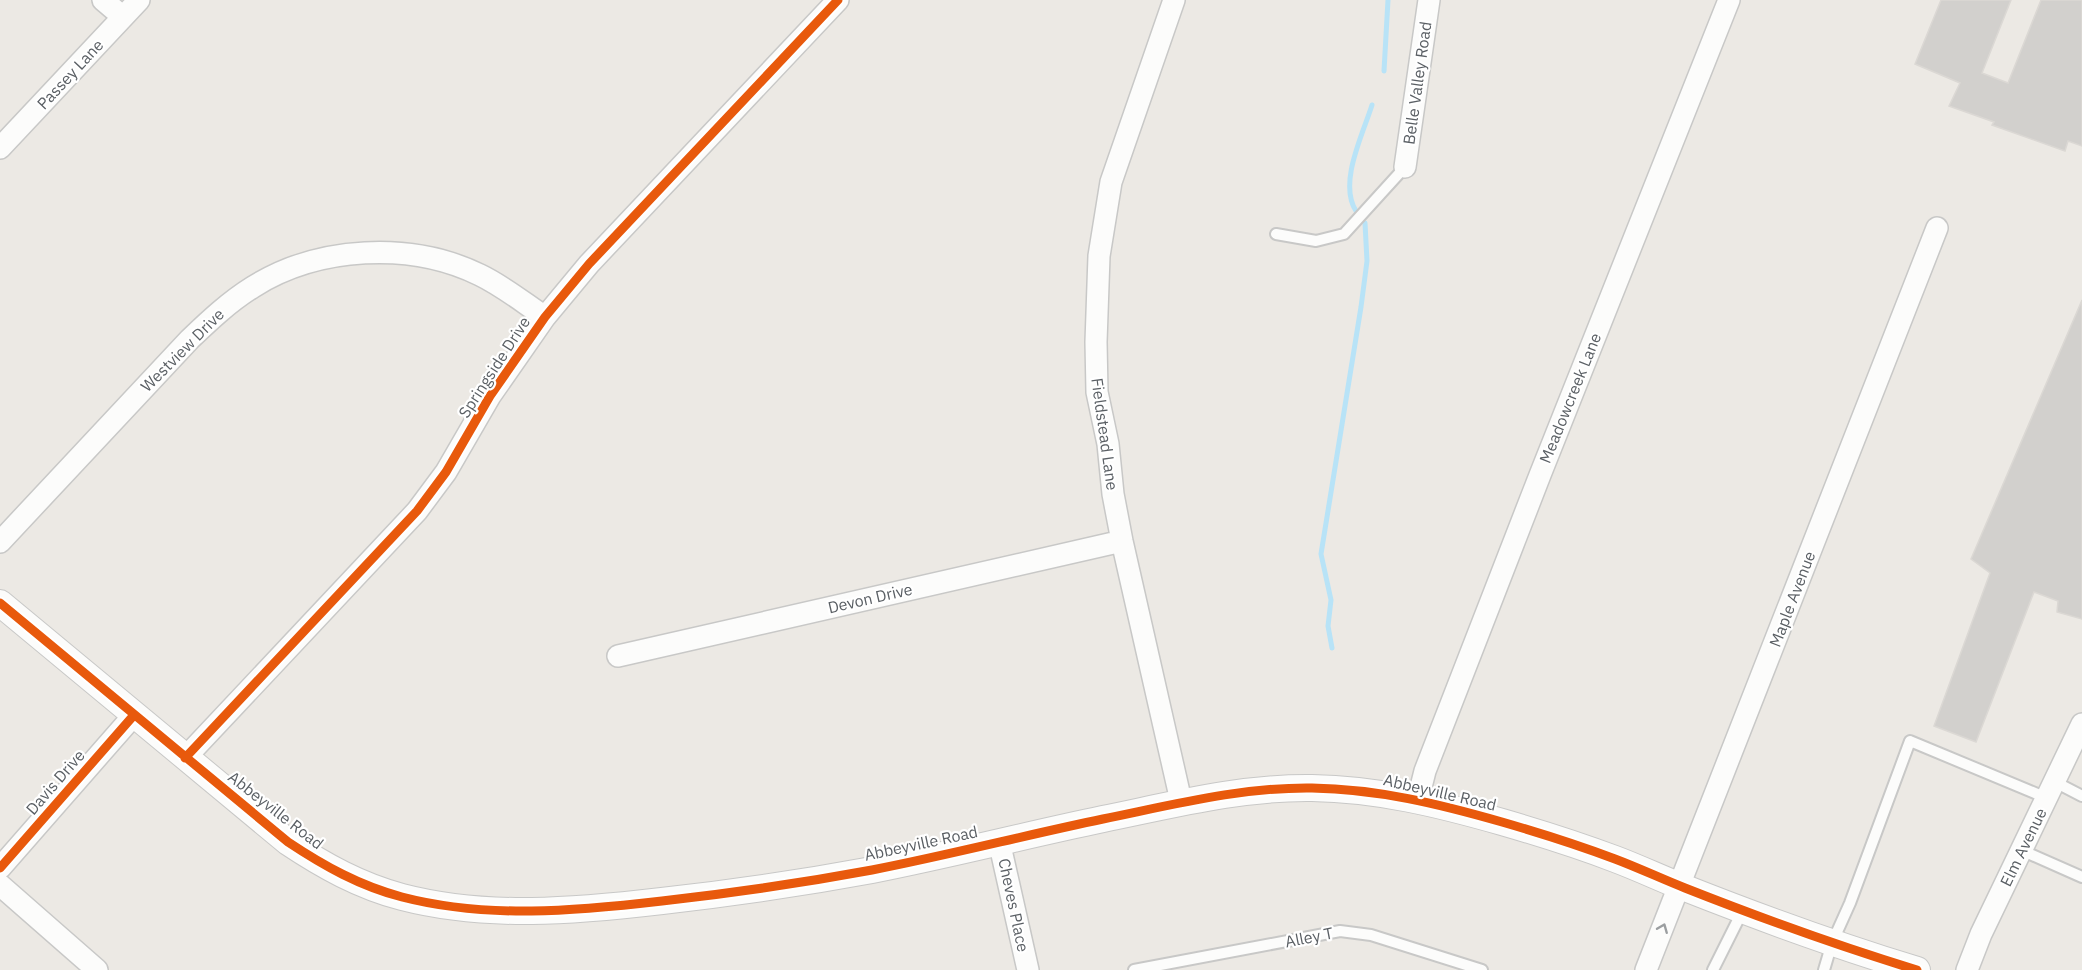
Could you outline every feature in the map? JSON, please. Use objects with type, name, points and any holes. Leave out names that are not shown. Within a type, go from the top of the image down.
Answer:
[{"type":"street","points":[[103,0],[123,17]]},
{"type":"street","name":"Passey Lane","points":[[0,148],[139,0]]},
{"type":"street","name":"Springside Drive","points":[[185,758],[417,512],[446,472],[490,396],[545,317],[589,264],[838,0]]},
{"type":"street","name":"Fieldstead Lane","points":[[1174,0],[1111,182],[1099,256],[1096,342],[1097,392],[1108,444],[1113,494],[1181,801]]},
{"type":"street","name":"Belle Valley Road","points":[[1405,167],[1429,0]]},
{"type":"street","name":"Meadowcreek Lane","points":[[1418,799],[1425,771],[1540,475],[1729,0]]},
{"type":"street","name":"Maple Avenue","points":[[1647,970],[1937,228]]},
{"type":"street","name":"Westview Drive","points":[[0,542],[190,339],[222,308],[255,286],[290,269],[323,259],[353,254],[418,255],[452,263],[479,274],[545,317]]},
{"type":"street","name":"Devon Drive","points":[[618,656],[1122,542]]},
{"type":"street","name":"Abbeyville Road","points":[[0,603],[288,842],[318,862],[370,887],[404,897],[471,910],[596,909],[744,891],[874,869],[1181,801],[1253,791],[1307,788],[1359,790],[1418,799],[1544,834],[1614,858],[1680,886],[1832,943],[1917,970]]},
{"type":"street","name":"Davis Drive","points":[[0,868],[134,715]]},
{"type":"street","name":"Elm Avenue","points":[[1967,970],[1981,934],[2082,724]]},
{"type":"street","name":"Cheves Place","points":[[999,841],[1028,970]]},
{"type":"street","points":[[0,885],[97,970]]},
{"type":"lane","points":[[1276,234],[1316,241],[1344,234],[1405,167]]},
{"type":"lane","points":[[1824,970],[1832,943],[1850,903],[1910,741],[2051,790],[2082,796]]},
{"type":"lane","points":[[2021,850],[2082,877]]},
{"type":"lane","points":[[1713,970],[1743,910]]},
{"type":"lane","name":"Alley T","points":[[1134,970],[1340,931],[1371,935],[1482,970]]},
{"type":"building","points":[[1941,0],[2011,0],[1982,73],[2008,83],[2041,0],[2082,0],[2082,146],[2068,141],[2065,151],[1992,125],[1994,122],[1949,106],[1960,83],[1915,64]]},
{"type":"building","points":[[2082,300],[2082,619],[2057,612],[2058,601],[2034,592],[1976,742],[1934,726],[1990,573],[1971,559]]},
{"type":"waterway","points":[[1384,71],[1388,0]]},
{"type":"waterway","points":[[1356,211],[1351,200],[1351,173],[1358,144],[1372,105]]},
{"type":"waterway","points":[[1332,648],[1328,626],[1331,600],[1321,554],[1361,307],[1367,261],[1365,223]]},
{"type":"cycle path","points":[[185,758],[417,511],[446,472],[490,396],[545,317],[589,264],[838,0]]},
{"type":"cycle path","points":[[0,603],[288,842],[357,881],[402,897],[434,904],[499,911],[564,910],[715,895],[872,870],[1207,798],[1285,788],[1337,789],[1385,794],[1432,804],[1545,835],[1615,859],[1771,921],[1917,970]]},
{"type":"cycle path","points":[[0,868],[134,715]]}]
